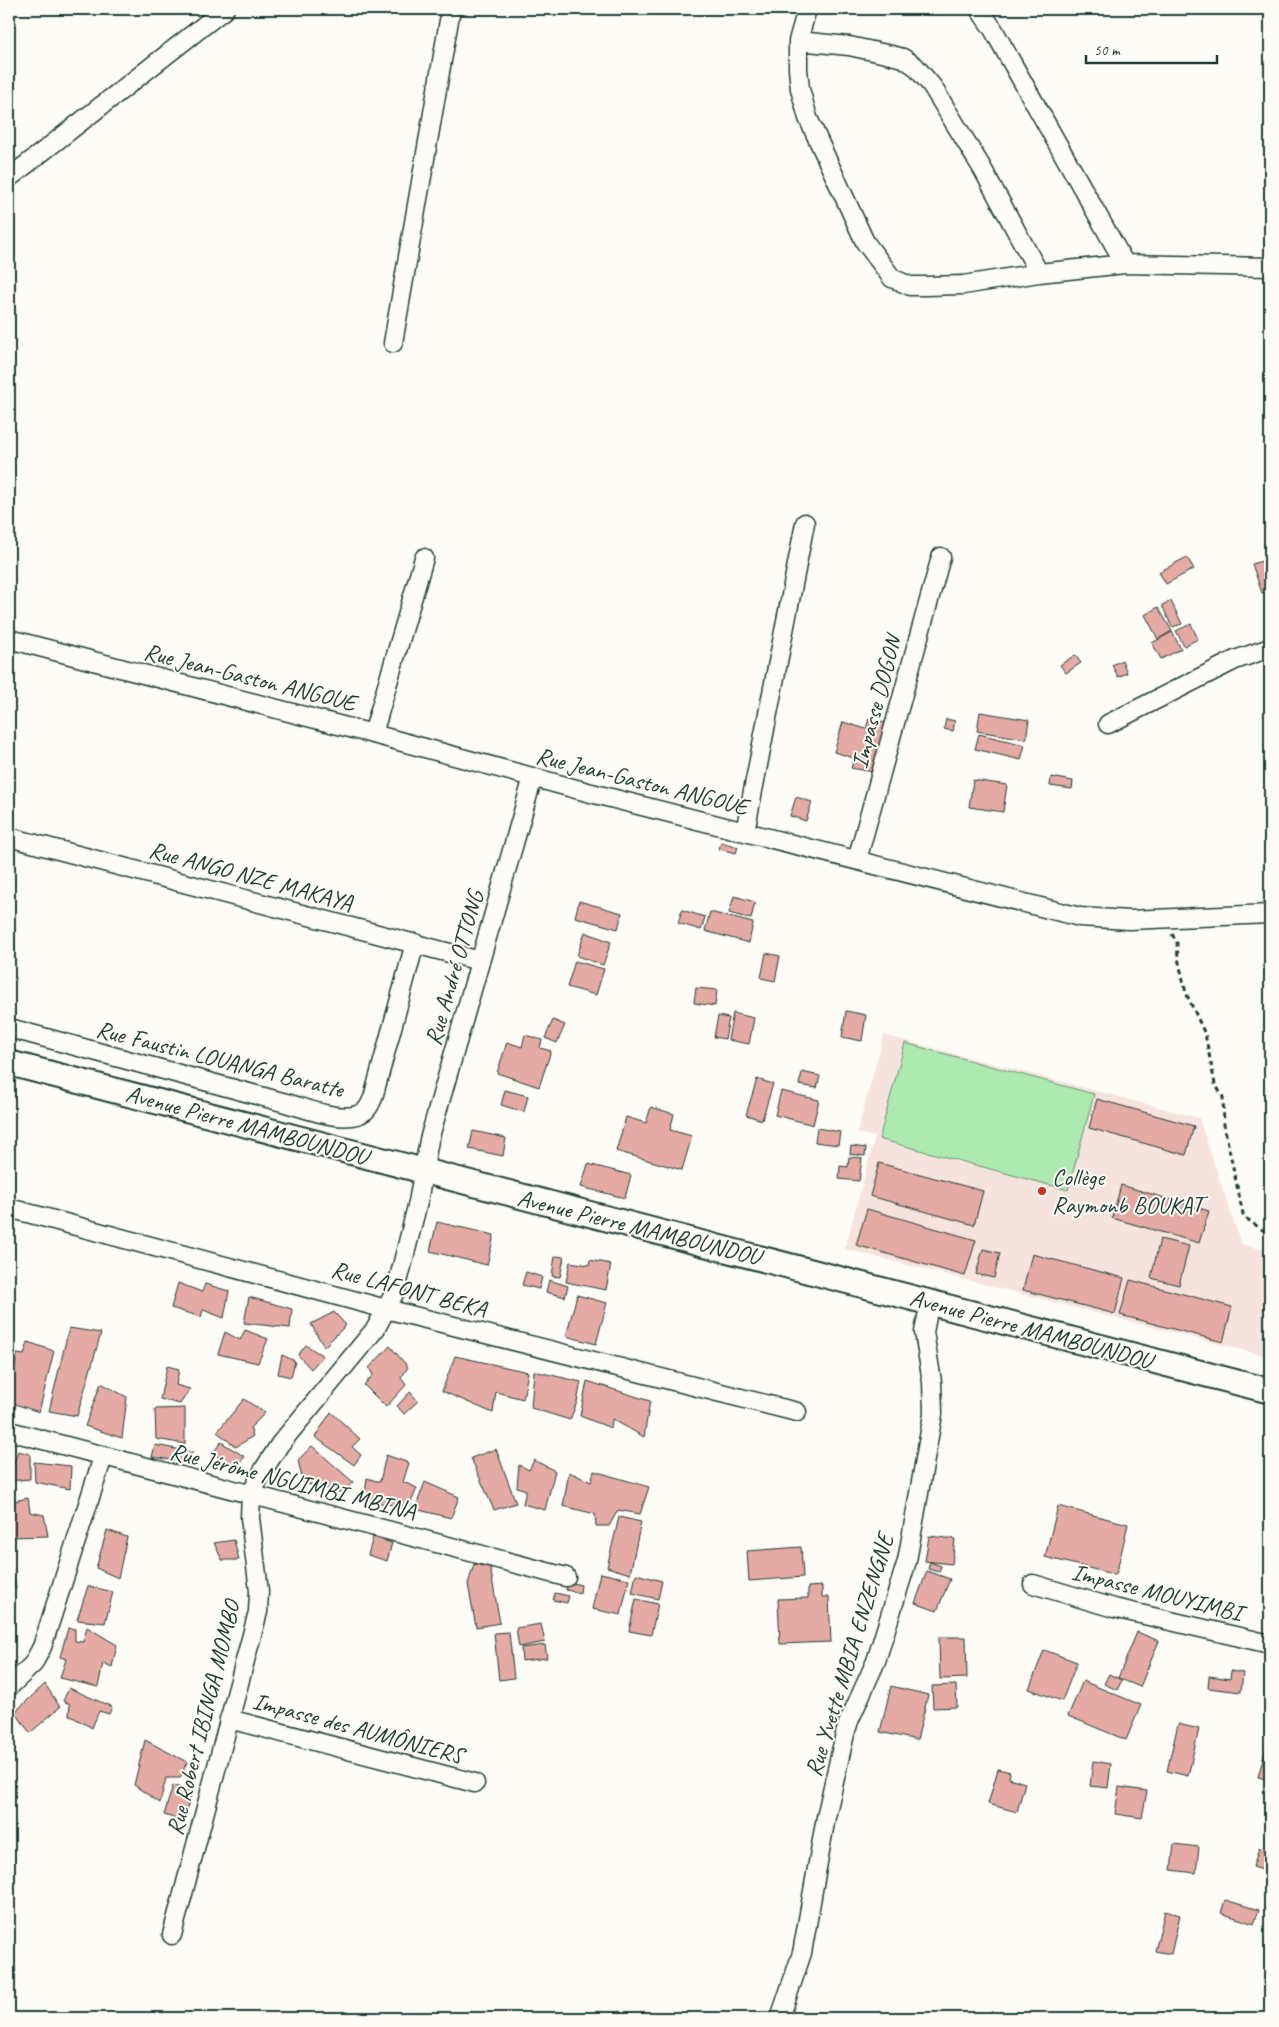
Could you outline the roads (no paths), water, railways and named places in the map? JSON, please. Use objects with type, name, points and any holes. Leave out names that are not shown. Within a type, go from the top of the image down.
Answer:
[{"type":"street","points":[[9,178],[225,9]]},
{"type":"street","points":[[392,343],[452,9]]},
{"type":"street","points":[[807,9],[798,41],[800,89],[808,118],[865,242],[892,278],[910,286],[963,285],[1039,273],[1125,264],[1270,267]]},
{"type":"street","points":[[979,9],[993,29],[1125,264]]},
{"type":"street","points":[[798,41],[849,46],[903,58],[916,66],[932,86],[972,151],[1039,273]]},
{"type":"street","points":[[745,832],[805,523]]},
{"type":"street","name":"Impasse DOGON","points":[[857,860],[941,557]]},
{"type":"street","points":[[373,734],[424,558]]},
{"type":"street","name":"Rue Jean-Gaston ANGOUE","points":[[9,639],[533,777],[1080,917],[1129,920],[1270,914]]},
{"type":"street","points":[[1108,724],[1235,660],[1270,648]]},
{"type":"street","name":"Rue André OTTONG","points":[[423,1171],[430,1140],[533,777]]},
{"type":"street","name":"Rue ANGO NZE MAKAYA","points":[[9,837],[480,961]]},
{"type":"street","name":"Rue Faustin LOUANGA Baratte","points":[[9,1028],[332,1115],[354,1117],[367,1110],[373,1098],[415,943]]},
{"type":"street","name":"Avenue Pierre MAMBOUNDOU","points":[[9,1063],[1270,1391]]},
{"type":"street","name":"Rue Robert IBINGA MOMBO","points":[[172,1934],[258,1612],[258,1591],[250,1518],[251,1494],[280,1444],[371,1334],[386,1309],[396,1290],[418,1202],[423,1171]]},
{"type":"street","name":"Rue LAFONT BEKA","points":[[9,1208],[386,1309],[797,1412]]},
{"type":"street","name":"Rue Yvette MBIA ENZENGNE","points":[[780,2018],[802,1953],[826,1817],[845,1734],[849,1720],[876,1661],[908,1561],[933,1414],[932,1382],[924,1332],[930,1302]]},
{"type":"street","name":"Rue Jérôme NGUIMBI MBINA","points":[[9,1431],[566,1576]]},
{"type":"street","points":[[9,1687],[33,1664],[42,1647],[103,1457]]},
{"type":"street","name":"Impasse MOUYIMBI","points":[[1033,1584],[1114,1608],[1270,1644]]},
{"type":"street","name":"Impasse des AUMÔNIERS","points":[[229,1719],[475,1783]]},
{"type":"place","name":"Collège Raymonb BOUKAT","points":[[1042,1191]]}]
